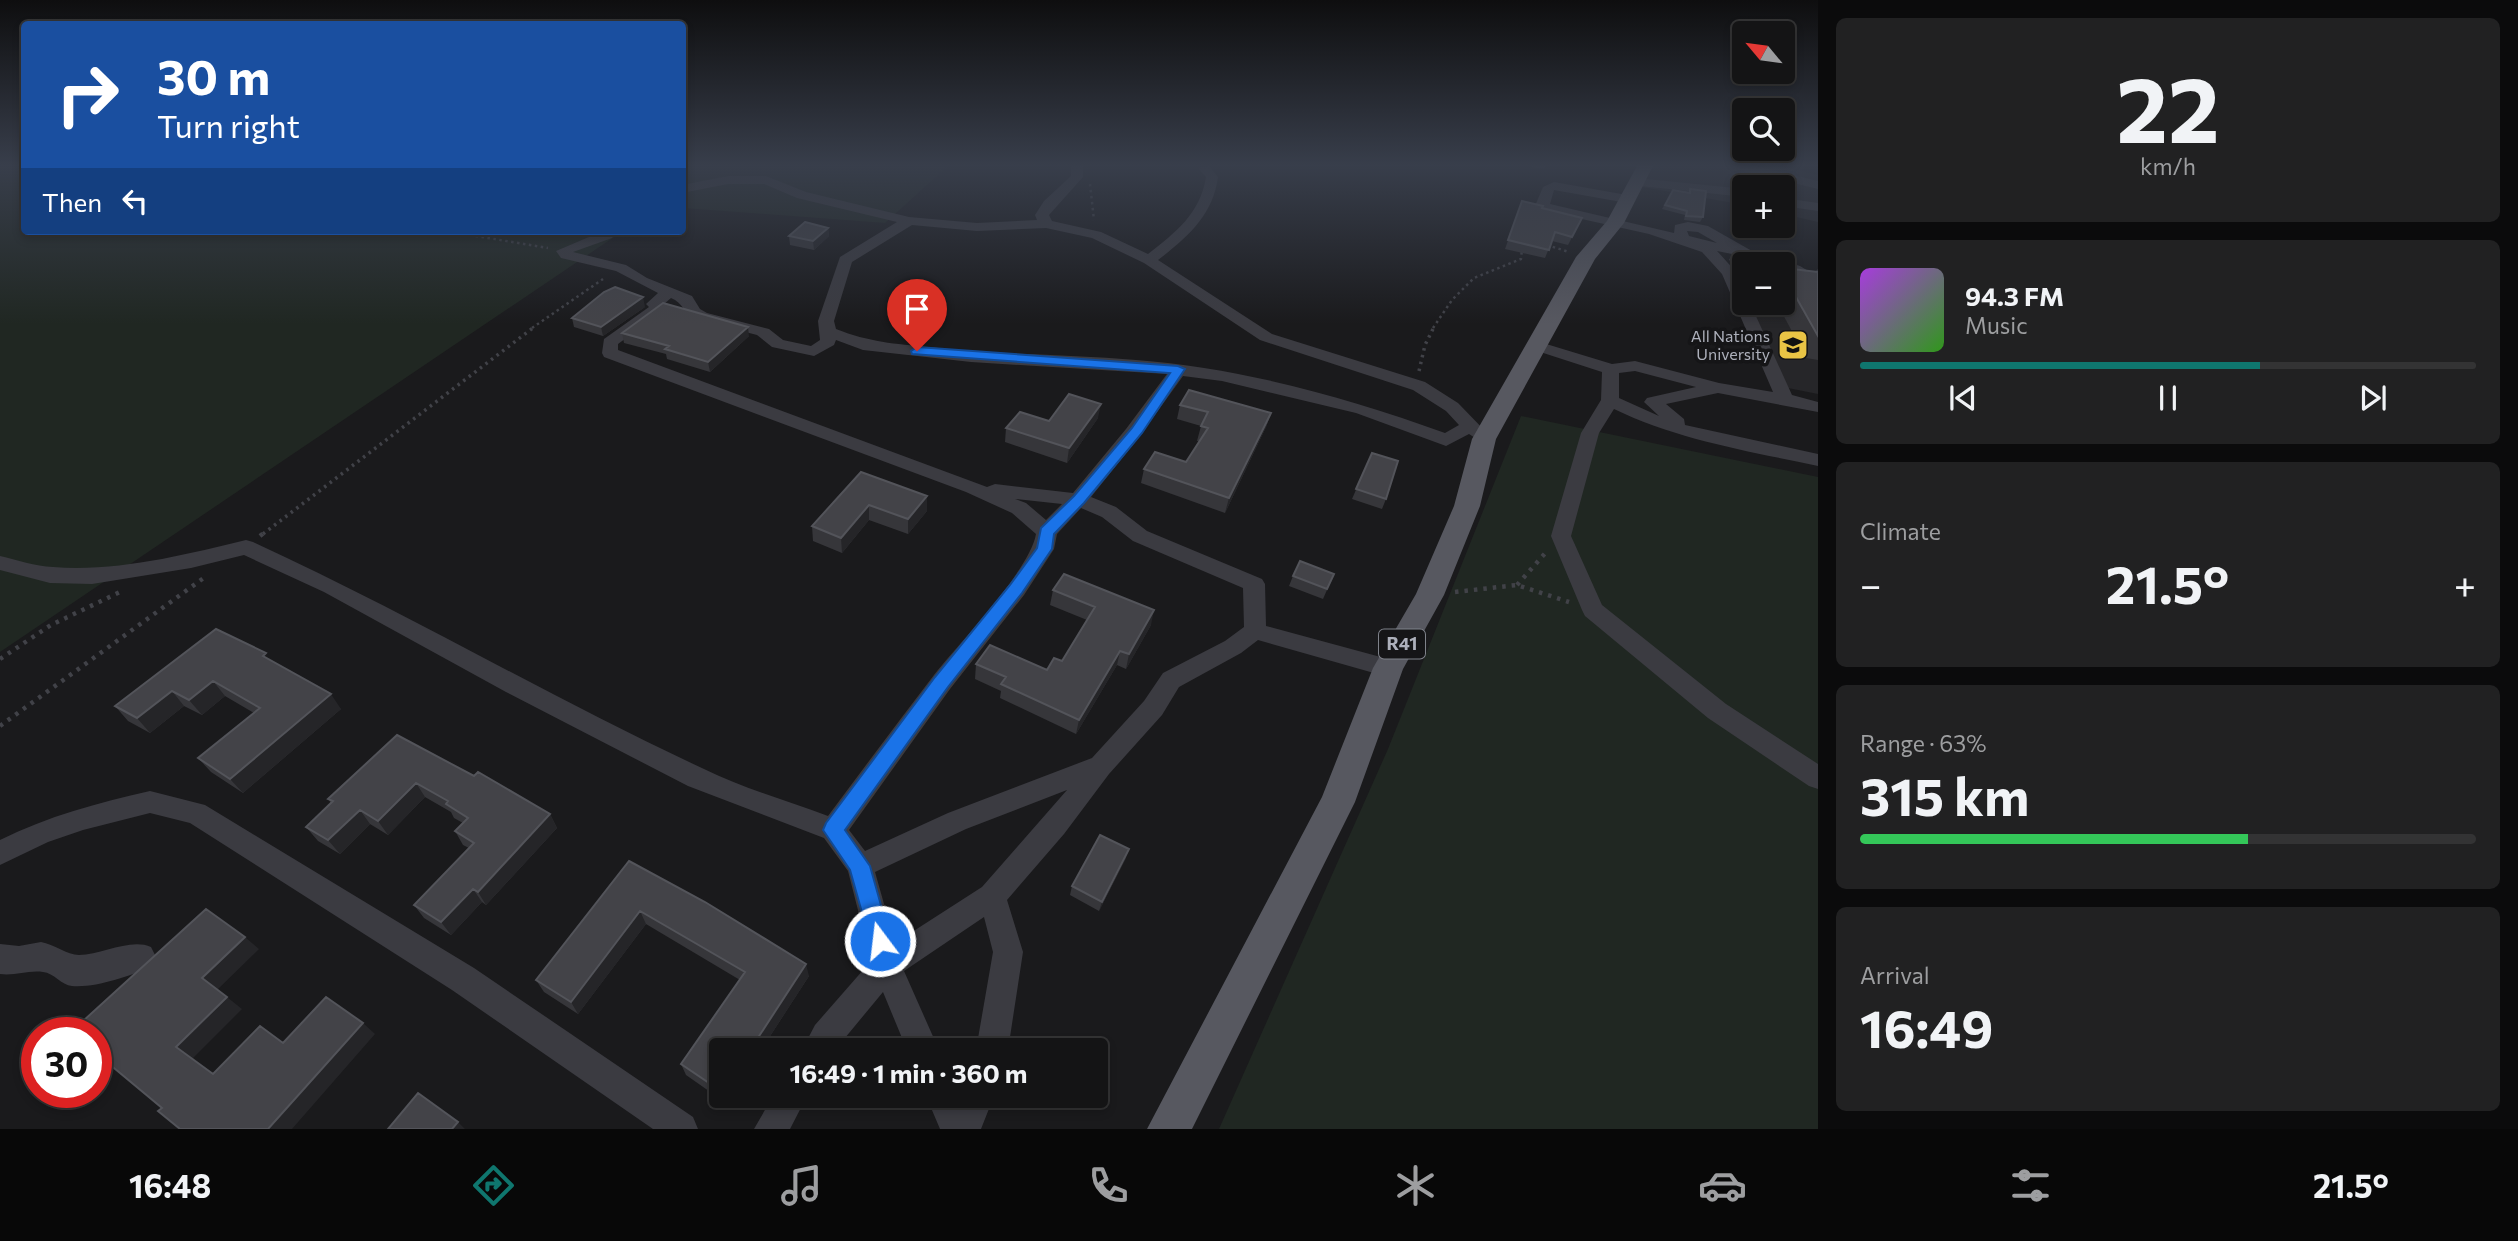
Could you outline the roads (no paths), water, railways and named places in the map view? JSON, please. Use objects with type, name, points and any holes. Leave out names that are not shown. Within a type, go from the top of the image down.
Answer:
[{"type":"main road","name":"R41","points":[[1169,1129],[1338,802],[1388,668],[1430,595],[1467,506],[1478,432],[1537,346],[1586,257],[1613,219]]},
{"type":"street","points":[[899,219],[977,227],[1046,224],[1096,235],[1149,260],[1266,337],[1419,386],[1452,407],[1478,432]]},
{"type":"street","points":[[1044,219],[1046,224]]},
{"type":"street","points":[[1149,260],[1195,219]]},
{"type":"street","points":[[1660,219],[1682,239],[1707,249],[1732,265]]},
{"type":"street","points":[[601,235],[563,251],[566,256],[621,268],[642,281],[687,299],[694,312],[701,316],[763,332],[778,344],[814,351],[828,342],[826,321],[845,260],[909,221]]},
{"type":"street","points":[[1682,239],[1740,252]]},
{"type":"street","points":[[669,292],[654,304],[659,307],[610,342],[610,353],[973,488],[1019,508],[1047,532]]},
{"type":"street","points":[[1755,315],[1785,400]]},
{"type":"street","points":[[829,332],[863,345],[957,355],[1061,359],[1178,369],[1222,376],[1362,409],[1446,440],[1478,432]]},
{"type":"street","points":[[1537,346],[1611,369],[1635,366],[1718,387],[1818,407]]},
{"type":"street","points":[[833,830],[942,682],[1016,589],[1044,549],[1047,532],[1079,500],[1137,430],[1178,369]]},
{"type":"street","points":[[1611,369],[1610,400],[1590,433],[1561,536],[1593,610],[1717,711],[1818,778]]},
{"type":"street","points":[[1690,433],[1653,402],[1718,387]]},
{"type":"street","points":[[1610,400],[1647,418],[1690,433],[1818,460]]},
{"type":"street","points":[[973,488],[1079,500],[1109,512],[1140,536],[1254,584],[1255,631]]},
{"type":"street","points":[[0,563],[50,575],[92,576],[191,561],[246,547],[332,587],[514,685],[697,778],[833,830],[859,866],[887,965],[918,1038]]},
{"type":"street","points":[[825,1038],[887,965],[992,896],[1055,826],[1101,766],[1153,708],[1171,680],[1255,631],[1388,668]]},
{"type":"street","points":[[859,866],[957,821],[1101,766]]},
{"type":"street","points":[[0,853],[40,833],[83,818],[150,802],[196,813],[463,979],[681,1129]]},
{"type":"street","points":[[992,896],[1008,953],[994,1038]]},
{"type":"street","points":[[0,958],[10,962],[40,955],[60,962],[71,971],[103,967],[141,957]]},
{"type":"street","points":[[771,1129],[784,1108]]},
{"type":"street","points":[[947,1108],[956,1129]]},
{"type":"street","points":[[964,1129],[973,1108]]},
{"type":"place","name":"All Nations University","points":[[1793,345]]}]
